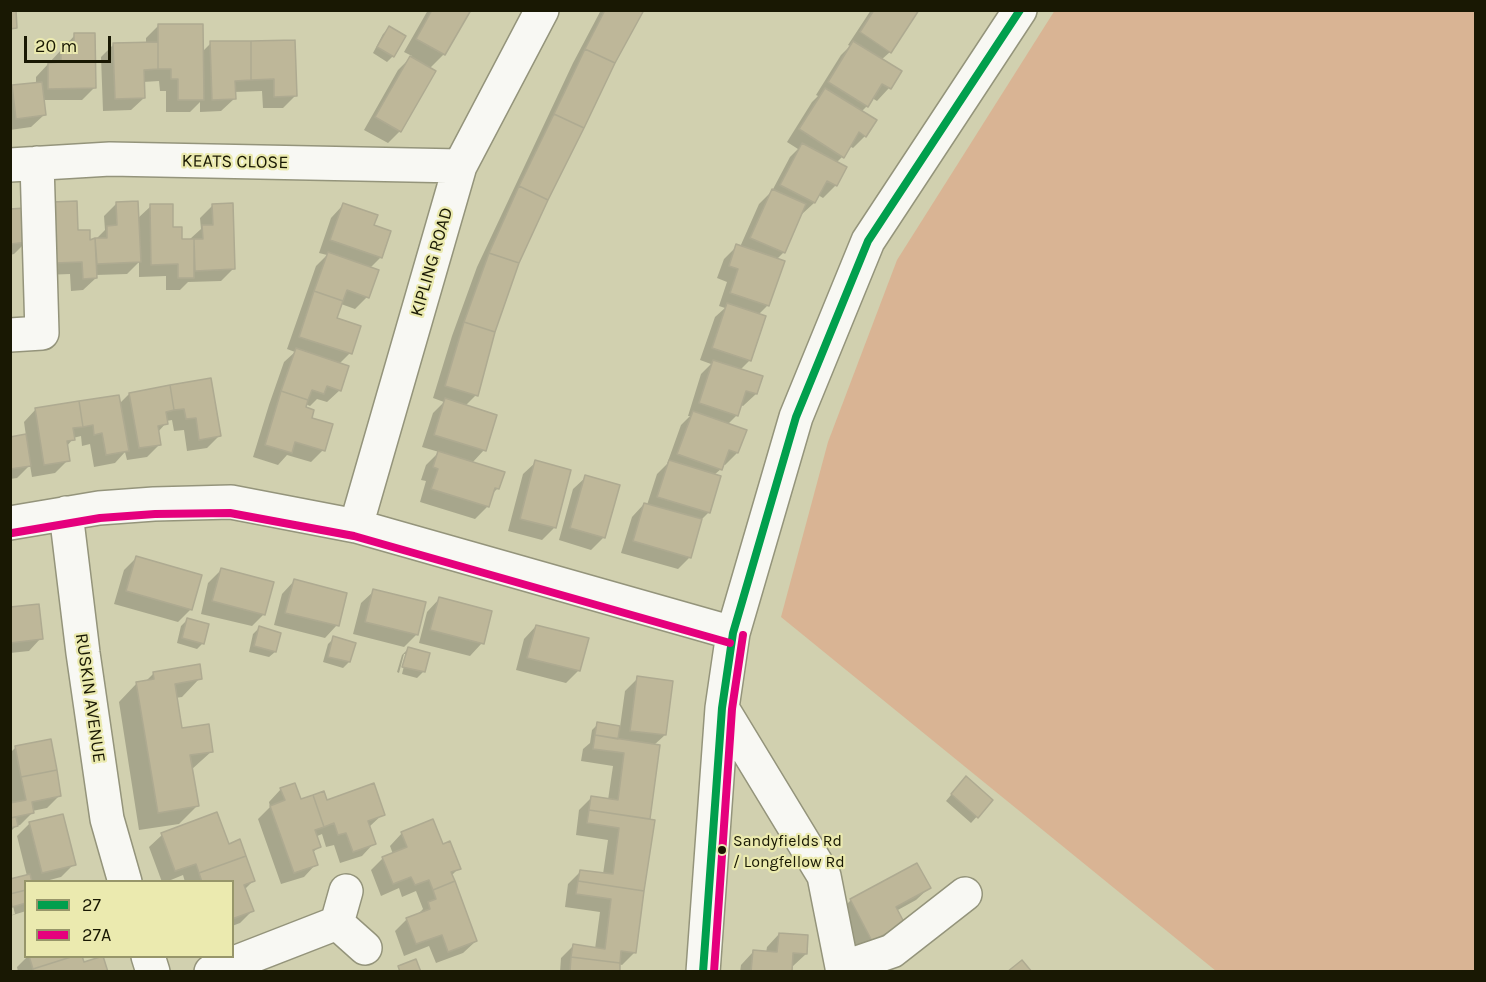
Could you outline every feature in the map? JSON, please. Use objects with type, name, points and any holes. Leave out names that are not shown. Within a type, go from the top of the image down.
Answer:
[{"type":"street","name":"KIPLING ROAD","points":[[356,526],[460,166],[542,10]]},
{"type":"street","points":[[703,972],[722,708],[733,633],[796,417],[868,241],[1020,10]]},
{"type":"street","name":"KEATS CLOSE","points":[[24,164],[110,159],[460,166]]},
{"type":"street","points":[[10,335],[42,333],[24,164]]},
{"type":"street","points":[[10,523],[99,508],[231,502],[356,526],[733,633]]},
{"type":"street","name":"RUSKIN AVENUE","points":[[66,513],[107,819],[124,880]]},
{"type":"street","points":[[722,708],[824,876],[843,970],[892,951],[965,894]]},
{"type":"street","points":[[338,923],[346,891]]},
{"type":"street","points":[[338,923],[365,948]]},
{"type":"street","points":[[211,972],[338,923]]},
{"type":"shaded area","points":[[1055,10],[1475,11],[1475,971],[1216,971],[781,617],[828,442],[897,260]]},
{"type":"building","points":[[10,10],[16,10],[17,28],[10,29]]},
{"type":"building","points":[[432,10],[471,10],[445,55],[416,39]]},
{"type":"building","points":[[605,10],[644,10],[615,63],[585,49]]},
{"type":"building","points":[[874,10],[919,10],[891,53],[860,32]]},
{"type":"building","points":[[158,24],[203,24],[204,100],[178,100],[178,79],[171,79],[171,69],[158,69]]},
{"type":"building","points":[[389,26],[406,36],[394,57],[377,47]]},
{"type":"building","points":[[74,33],[95,33],[96,88],[48,89],[48,63],[61,62],[61,49],[74,49]]},
{"type":"building","points":[[295,40],[297,96],[274,97],[274,79],[251,80],[251,41]]},
{"type":"building","points":[[210,41],[251,41],[251,80],[235,81],[236,99],[212,100]]},
{"type":"building","points":[[853,41],[902,71],[891,89],[882,84],[868,107],[828,82]]},
{"type":"building","points":[[158,42],[158,69],[144,70],[145,98],[115,99],[113,43]]},
{"type":"building","points":[[585,49],[615,63],[584,128],[554,114]]},
{"type":"building","points":[[410,56],[436,71],[401,132],[375,117]]},
{"type":"building","points":[[42,82],[46,115],[16,119],[12,85]]},
{"type":"building","points":[[825,88],[877,120],[866,137],[859,132],[844,158],[799,129]]},
{"type":"building","points":[[554,114],[584,128],[548,200],[519,186]]},
{"type":"building","points":[[802,143],[847,167],[837,186],[827,181],[815,203],[780,185]]},
{"type":"building","points":[[519,186],[548,200],[519,263],[489,253]]},
{"type":"building","points":[[772,189],[806,204],[785,253],[750,238]]},
{"type":"building","points":[[77,201],[78,230],[90,230],[90,240],[95,238],[97,278],[83,279],[82,262],[55,263],[52,202]]},
{"type":"building","points":[[138,201],[141,262],[97,264],[95,238],[107,238],[107,226],[117,225],[116,202]]},
{"type":"building","points":[[233,203],[235,269],[195,271],[194,239],[203,239],[202,225],[213,225],[212,204]]},
{"type":"building","points":[[343,203],[378,215],[374,225],[391,231],[382,258],[330,240]]},
{"type":"building","points":[[150,204],[173,204],[173,227],[182,227],[182,239],[194,239],[194,278],[178,278],[178,264],[151,265]]},
{"type":"building","points":[[25,208],[28,242],[10,244],[10,209]]},
{"type":"building","points":[[736,244],[785,261],[769,306],[730,293],[738,269],[729,266]]},
{"type":"building","points":[[328,252],[379,270],[369,298],[347,290],[343,301],[314,291]]},
{"type":"building","points":[[489,253],[519,263],[495,332],[464,322]]},
{"type":"building","points":[[314,291],[343,301],[337,318],[361,326],[352,354],[299,337]]},
{"type":"building","points":[[727,303],[766,316],[751,361],[712,348]]},
{"type":"building","points":[[464,322],[495,332],[478,396],[445,386]]},
{"type":"building","points":[[296,348],[349,366],[341,391],[327,386],[324,394],[312,390],[308,400],[281,391]]},
{"type":"building","points":[[713,360],[763,376],[757,394],[746,391],[738,416],[699,403]]},
{"type":"building","points":[[211,378],[221,436],[199,440],[196,418],[186,419],[184,409],[174,410],[170,385]]},
{"type":"building","points":[[170,385],[174,410],[166,412],[168,424],[158,426],[161,445],[139,448],[129,393]]},
{"type":"building","points":[[281,391],[308,400],[306,407],[314,410],[312,418],[333,424],[325,451],[295,442],[292,453],[265,445]]},
{"type":"building","points":[[119,395],[129,451],[106,455],[102,433],[94,435],[93,425],[83,427],[79,401]]},
{"type":"building","points":[[445,398],[497,415],[486,451],[434,435]]},
{"type":"building","points":[[79,401],[83,427],[73,428],[75,440],[67,441],[70,461],[44,465],[35,408]]},
{"type":"building","points":[[693,411],[747,430],[738,453],[729,450],[722,470],[677,454]]},
{"type":"building","points":[[26,434],[31,466],[10,469],[10,437]]},
{"type":"building","points":[[438,451],[505,472],[499,489],[495,488],[489,507],[431,489],[438,469],[433,467]]},
{"type":"building","points":[[535,460],[571,470],[556,528],[520,519]]},
{"type":"building","points":[[669,460],[721,476],[710,513],[657,497]]},
{"type":"building","points":[[585,475],[620,485],[605,538],[570,528]]},
{"type":"building","points":[[644,503],[702,519],[691,558],[633,541]]},
{"type":"building","points":[[136,556],[202,575],[192,610],[126,591]]},
{"type":"building","points":[[221,568],[274,582],[265,615],[212,601]]},
{"type":"building","points":[[294,579],[347,593],[339,626],[285,613]]},
{"type":"building","points":[[373,589],[426,602],[418,635],[365,622]]},
{"type":"building","points":[[439,597],[492,611],[484,644],[430,630]]},
{"type":"building","points":[[39,604],[43,639],[10,643],[10,607]]},
{"type":"building","points":[[187,618],[209,624],[204,644],[182,638]]},
{"type":"building","points":[[536,625],[589,638],[580,671],[527,658]]},
{"type":"building","points":[[259,626],[281,633],[276,652],[254,646]]},
{"type":"building","points":[[333,636],[356,643],[350,662],[328,657]]},
{"type":"building","points":[[408,647],[430,653],[425,672],[402,667]]},
{"type":"building","points":[[200,664],[202,679],[175,684],[182,728],[209,724],[213,752],[190,755],[199,806],[158,813],[136,682],[154,679],[153,672]]},
{"type":"building","points":[[637,676],[673,681],[666,735],[630,731]]},
{"type":"building","points":[[597,722],[620,726],[618,739],[595,735]]},
{"type":"building","points":[[595,735],[660,745],[650,819],[589,810],[591,796],[618,800],[624,753],[593,749]]},
{"type":"building","points":[[51,739],[57,770],[21,777],[15,746]]},
{"type":"building","points":[[57,770],[61,796],[32,802],[34,813],[10,818],[10,803],[26,800],[21,777]]},
{"type":"building","points":[[966,776],[993,800],[978,818],[951,794]]},
{"type":"building","points":[[295,783],[301,799],[313,795],[324,827],[315,830],[321,847],[313,850],[318,865],[294,873],[270,806],[285,800],[280,788]]},
{"type":"building","points":[[374,783],[385,815],[368,821],[376,844],[353,852],[346,833],[338,835],[334,823],[324,827],[313,795],[324,791],[327,800]]},
{"type":"building","points":[[589,810],[655,820],[644,891],[578,881],[580,870],[613,874],[619,828],[587,823]]},
{"type":"building","points":[[217,812],[229,844],[240,839],[246,856],[199,873],[196,864],[175,871],[161,833]]},
{"type":"building","points":[[63,814],[76,865],[42,873],[29,822]]},
{"type":"building","points":[[16,817],[18,826],[10,828],[10,818]]},
{"type":"building","points":[[433,819],[443,844],[450,841],[461,869],[451,872],[455,881],[433,890],[429,880],[415,885],[411,877],[393,884],[382,857],[407,847],[401,832]]},
{"type":"building","points":[[246,856],[255,881],[244,885],[254,911],[234,918],[234,880],[201,880],[199,873]]},
{"type":"building","points":[[917,863],[931,888],[896,907],[905,924],[872,941],[850,899]]},
{"type":"building","points":[[30,874],[32,880],[24,880],[24,890],[10,894],[10,879]]},
{"type":"building","points":[[455,881],[477,941],[448,952],[442,935],[416,944],[406,918],[430,909],[428,902],[436,899],[433,890]]},
{"type":"building","points":[[578,881],[644,891],[636,953],[621,951],[620,963],[571,957],[573,944],[605,949],[611,899],[576,894]]},
{"type":"building","points":[[24,890],[24,904],[12,907],[10,894]]},
{"type":"building","points":[[779,933],[808,935],[807,954],[793,953],[792,972],[751,972],[753,950],[777,952]]},
{"type":"building","points":[[571,957],[620,963],[620,972],[570,971]]},
{"type":"building","points":[[30,958],[68,958],[33,969]]},
{"type":"building","points":[[68,958],[83,958],[84,962],[104,958],[108,972],[34,972],[33,969]]},
{"type":"building","points":[[416,959],[421,972],[400,972],[398,966]]},
{"type":"building","points":[[1022,960],[1032,972],[1007,972]]},
{"type":"transit line","name":"27","points":[[703,972],[722,708],[733,633],[796,417],[868,241],[1020,10]]},
{"type":"transit line","name":"27A","points":[[12,533],[100,518],[155,514],[230,513],[354,536],[730,643]]},
{"type":"transit line","name":"27A","points":[[714,972],[732,709],[743,635]]},
{"type":"place","name":"Sandyfields Rd / Longfellow Rd","points":[[722,850]]}]
